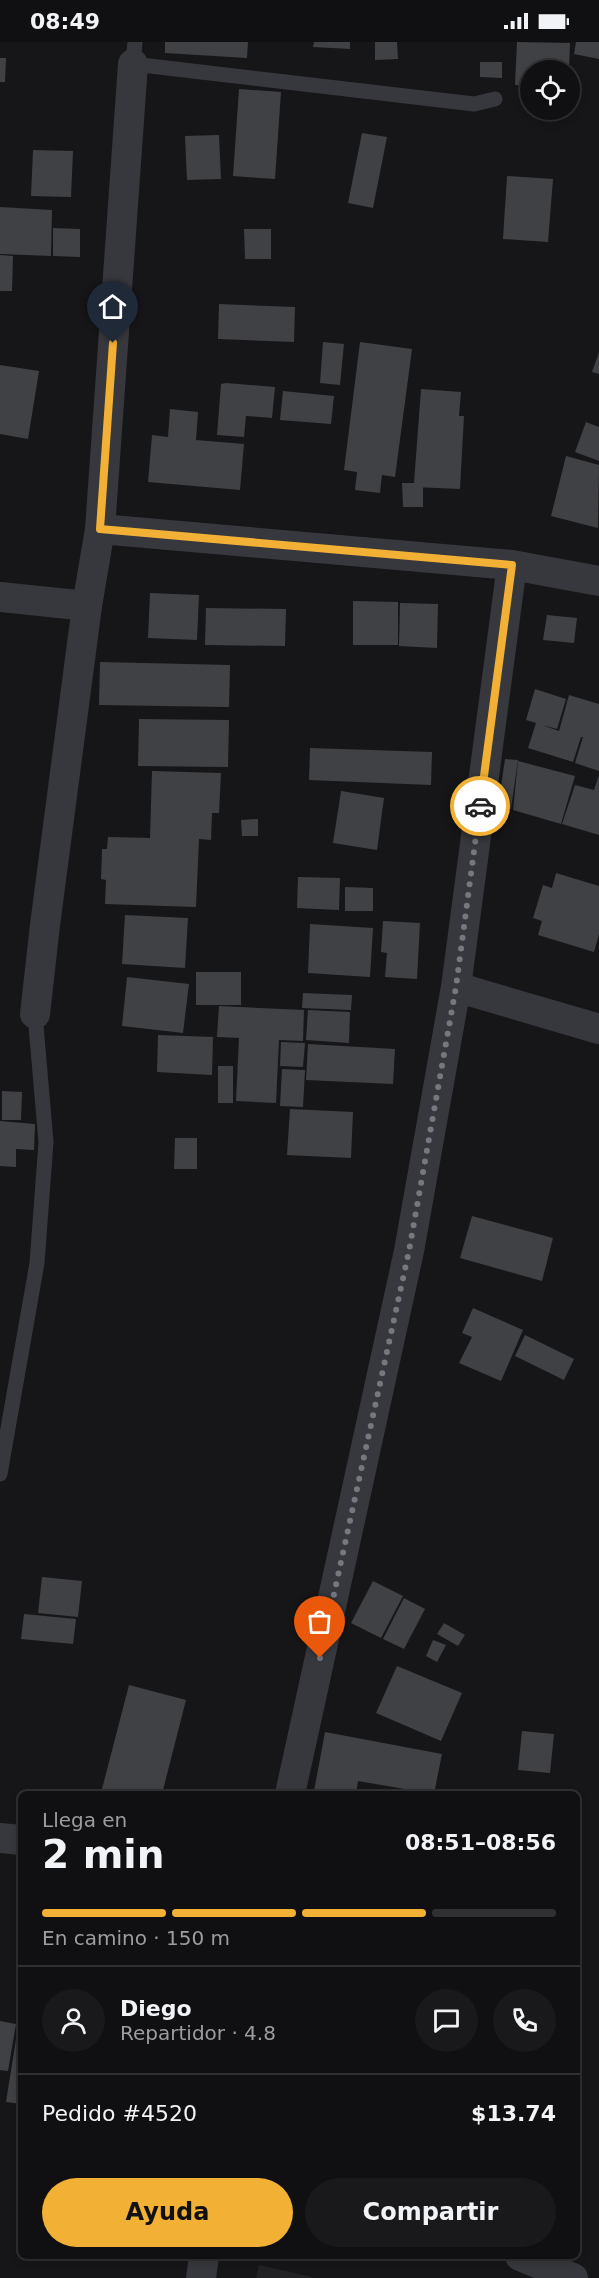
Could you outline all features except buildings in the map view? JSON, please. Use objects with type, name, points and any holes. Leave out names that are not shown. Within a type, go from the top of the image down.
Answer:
[{"type":"street","points":[[35,1014],[87,606],[100,529],[134,53]]},
{"type":"street","points":[[100,529],[512,565],[599,581]]},
{"type":"street","points":[[291,1791],[409,1251],[456,987],[512,565]]},
{"type":"street","points":[[0,597],[87,606]]},
{"type":"street","points":[[456,987],[599,1029]]},
{"type":"street","points":[[0,1838],[18,1840]]},
{"type":"street","points":[[201,2278],[204,2259]]},
{"type":"street","points":[[527,2259],[573,2278]]},
{"type":"lane","points":[[134,53],[474,104],[495,99]]},
{"type":"lane","points":[[0,1474],[38,1263],[46,1142],[35,1014]]},
{"type":"shaded area","points":[[259,2265],[312,2277],[256,2278]]},
{"type":"way so far","points":[[320,1658],[409,1251],[456,987],[480,806]]},
{"type":"route","points":[[113,343],[100,529],[512,565],[480,806]]}]
